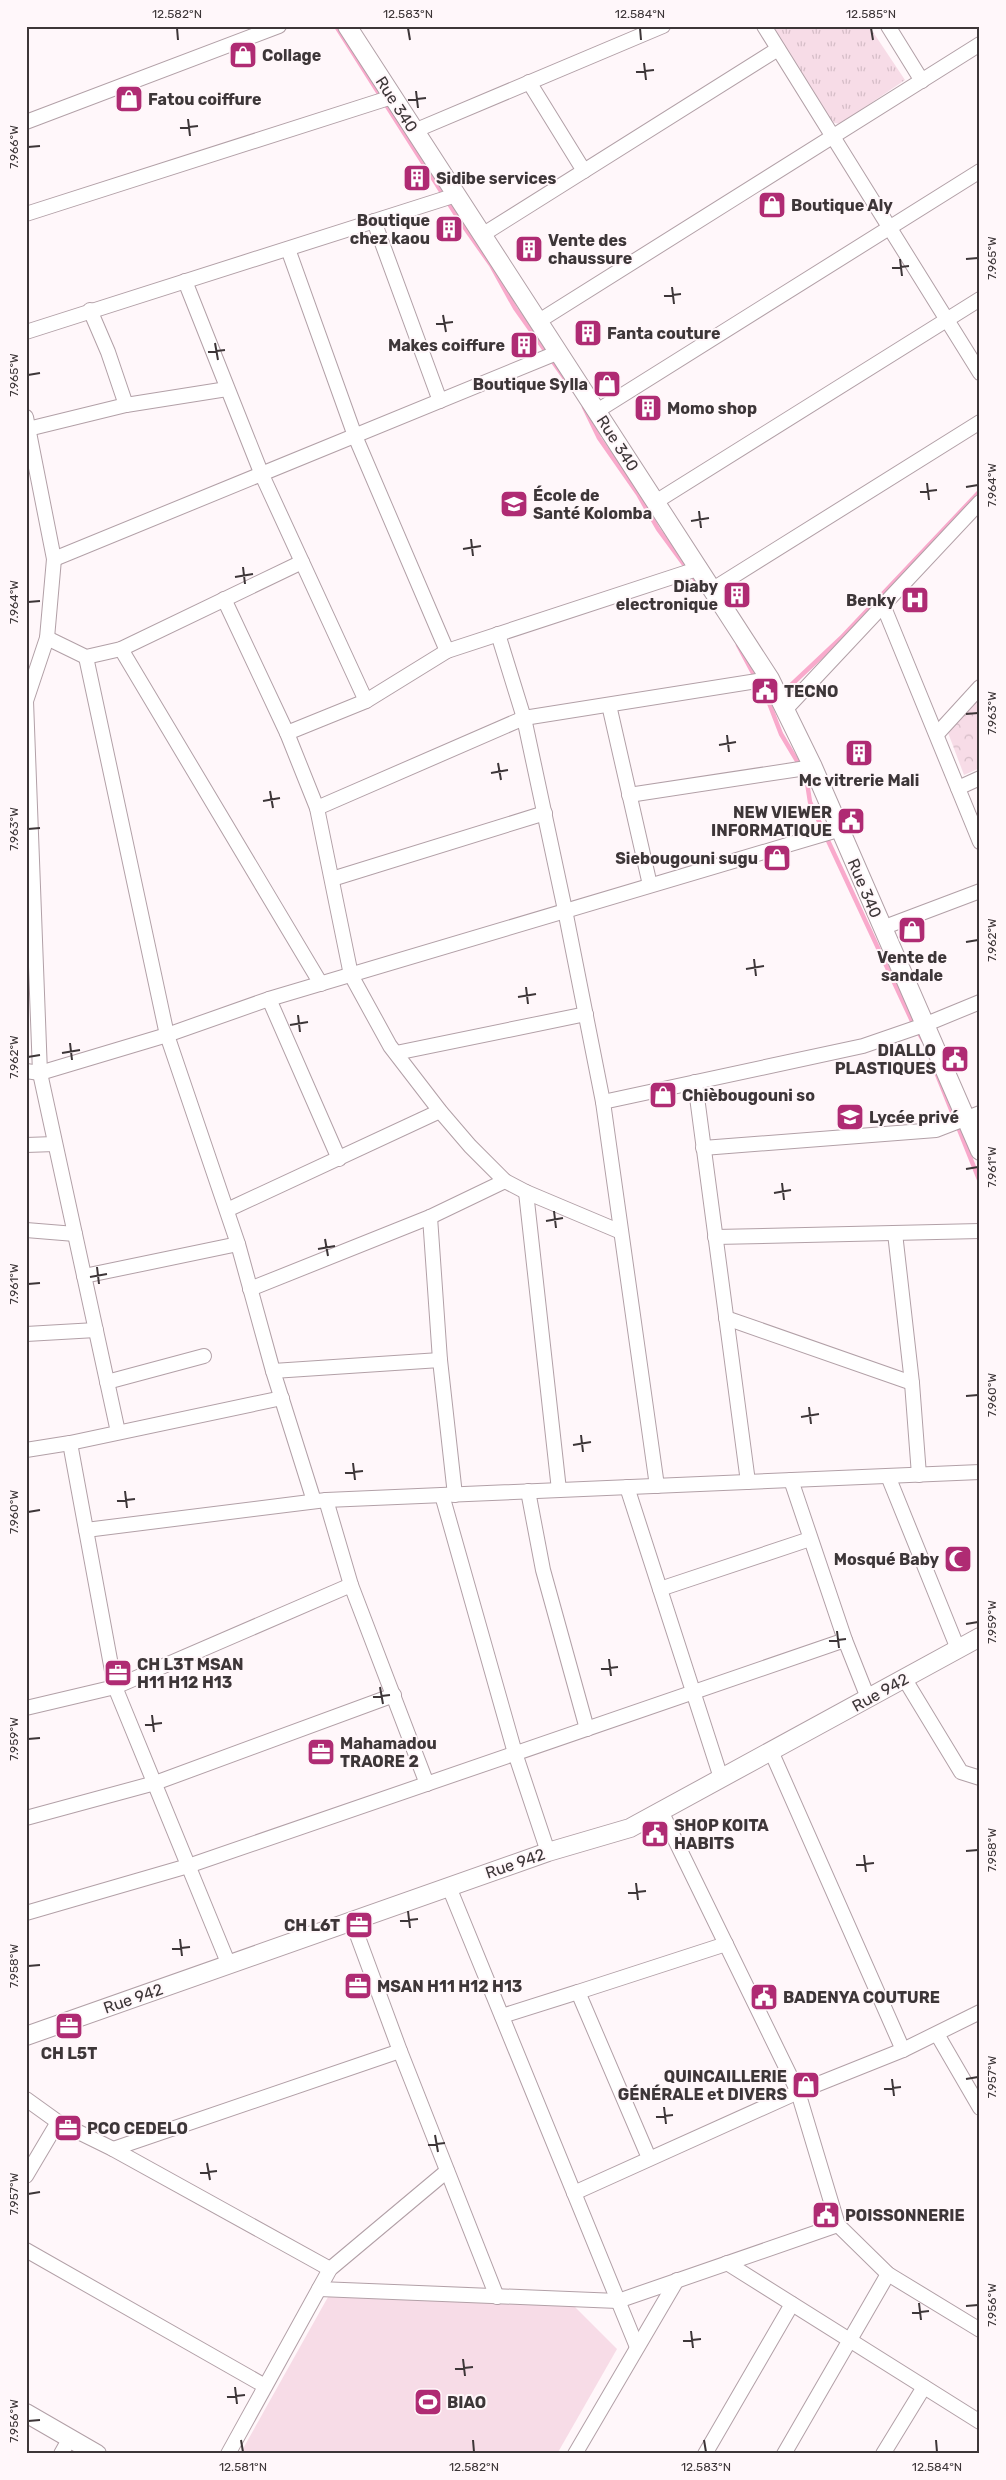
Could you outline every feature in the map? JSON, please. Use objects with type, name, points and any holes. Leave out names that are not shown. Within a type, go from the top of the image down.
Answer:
[{"type":"street","points":[[26,122],[279,26]]},
{"type":"street","name":"Rue 340","points":[[347,26],[657,501],[770,679],[813,767],[924,1025],[973,1115],[980,1151]]},
{"type":"street","points":[[414,131],[663,26]]},
{"type":"street","points":[[764,26],[980,373]]},
{"type":"street","points":[[888,26],[922,81]]},
{"type":"street","points":[[539,321],[980,44]]},
{"type":"street","points":[[482,235],[778,49]]},
{"type":"street","points":[[529,82],[584,171]]},
{"type":"street","points":[[26,214],[392,97]]},
{"type":"street","points":[[598,411],[980,172]]},
{"type":"street","points":[[26,332],[90,310],[456,195]]},
{"type":"street","points":[[374,221],[440,401]]},
{"type":"street","points":[[288,249],[355,436],[446,651]]},
{"type":"street","points":[[185,281],[262,475],[366,701]]},
{"type":"street","points":[[657,501],[980,299]]},
{"type":"street","points":[[90,310],[108,352],[126,406]]},
{"type":"street","points":[[54,559],[559,352]]},
{"type":"street","points":[[118,1432],[56,1144],[33,1072],[26,701],[46,638],[54,559],[27,423],[227,389]]},
{"type":"street","points":[[713,589],[980,422]]},
{"type":"street","points":[[785,710],[980,502]]},
{"type":"street","points":[[46,638],[86,657],[121,649],[302,562]]},
{"type":"street","points":[[287,733],[366,701],[446,651],[700,568]]},
{"type":"street","points":[[224,599],[287,733],[318,808],[351,975],[396,1053],[440,1111],[470,1146],[505,1180],[526,1192],[621,1232]]},
{"type":"street","points":[[883,605],[980,842]]},
{"type":"street","points":[[498,634],[524,718],[545,812],[603,1102],[657,1486]]},
{"type":"street","points":[[121,649],[321,984]]},
{"type":"street","points":[[86,657],[167,1035],[238,1244],[282,1398],[427,1784]]},
{"type":"street","points":[[318,808],[524,718],[770,679]]},
{"type":"street","points":[[937,734],[980,687]]},
{"type":"street","points":[[609,705],[650,885]]},
{"type":"street","points":[[629,795],[813,767]]},
{"type":"street","points":[[958,788],[980,778]]},
{"type":"street","points":[[332,879],[545,812]]},
{"type":"street","points":[[33,1072],[167,1035],[269,999],[840,830]]},
{"type":"street","points":[[882,928],[980,891]]},
{"type":"street","points":[[269,999],[339,1159]]},
{"type":"street","points":[[603,1102],[863,1046],[924,1025],[980,1002]]},
{"type":"street","points":[[396,1053],[586,1014]]},
{"type":"street","points":[[695,1082],[748,1482]]},
{"type":"street","points":[[226,1210],[440,1111]]},
{"type":"street","points":[[703,1148],[936,1130],[973,1115]]},
{"type":"street","points":[[26,1144],[56,1144]]},
{"type":"street","points":[[250,1289],[430,1217],[505,1180]]},
{"type":"street","points":[[526,1192],[559,1490]]},
{"type":"street","points":[[430,1217],[448,1495],[515,1753],[548,1852]]},
{"type":"street","points":[[26,1230],[75,1234]]},
{"type":"street","points":[[715,1237],[980,1231]]},
{"type":"street","points":[[895,1233],[912,1383],[919,1475]]},
{"type":"street","points":[[84,1276],[238,1244]]},
{"type":"street","points":[[726,1318],[912,1383]]},
{"type":"street","points":[[26,1334],[96,1330]]},
{"type":"street","points":[[107,1382],[204,1356]]},
{"type":"street","points":[[273,1371],[440,1360]]},
{"type":"street","points":[[26,1450],[70,1443],[282,1398]]},
{"type":"street","points":[[70,1443],[115,1687],[229,1965]]},
{"type":"street","points":[[86,1530],[320,1501],[980,1472]]},
{"type":"street","points":[[888,1476],[958,1649]]},
{"type":"street","points":[[791,1480],[845,1640],[868,1698]]},
{"type":"street","points":[[627,1487],[721,1778]]},
{"type":"street","points":[[528,1491],[543,1570],[586,1729]]},
{"type":"street","points":[[660,1589],[810,1539]]},
{"type":"street","points":[[26,1708],[115,1687],[351,1585]]},
{"type":"street","name":"Rue 942","points":[[26,2036],[548,1852],[630,1828],[980,1637]]},
{"type":"street","points":[[26,1913],[188,1866],[845,1640]]},
{"type":"street","points":[[904,1678],[961,1772],[980,1778]]},
{"type":"street","points":[[26,1818],[155,1783],[394,1695]]},
{"type":"street","points":[[771,1751],[903,2050]]},
{"type":"street","points":[[661,1811],[798,2092],[838,2225],[888,2274],[980,2330]]},
{"type":"street","points":[[449,1887],[638,2347]]},
{"type":"street","points":[[352,1921],[400,2051],[498,2297]]},
{"type":"street","points":[[502,2016],[726,1944]]},
{"type":"street","points":[[578,1992],[649,2158]]},
{"type":"street","points":[[574,2193],[798,2092],[903,2050],[980,2012]]},
{"type":"street","points":[[937,2034],[980,2108]]},
{"type":"street","points":[[113,2149],[400,2051]]},
{"type":"street","points":[[26,2099],[58,2122],[113,2149],[330,2269]]},
{"type":"street","points":[[26,2176],[58,2122]]},
{"type":"street","points":[[228,2454],[330,2269],[447,2171]]},
{"type":"street","points":[[319,2289],[618,2300],[838,2225]]},
{"type":"street","points":[[26,2250],[265,2386]]},
{"type":"street","points":[[727,2263],[980,2422]]},
{"type":"street","points":[[784,2454],[888,2274]]},
{"type":"street","points":[[574,2454],[677,2280]]},
{"type":"street","points":[[705,2454],[792,2304]]},
{"type":"street","points":[[883,2454],[924,2387]]},
{"type":"street","points":[[26,2412],[97,2454]]},
{"type":"street","points":[[61,2454],[70,2438]]},
{"type":"green space","points":[[770,26],[869,26],[905,80],[840,124],[830,122]]},
{"type":"green space","points":[[980,693],[980,768],[964,775],[947,730]]},
{"type":"green space","name":"BIAO","points":[[328,2297],[573,2305],[617,2349],[557,2454],[240,2454]]},
{"type":"waterway","points":[[336,26],[460,221],[491,265],[515,308],[573,390]]},
{"type":"waterway","points":[[584,407],[599,438],[638,494],[658,529],[702,589]]},
{"type":"waterway","points":[[790,686],[841,638],[980,491]]},
{"type":"waterway","points":[[738,645],[769,703],[781,734],[806,776],[810,802],[912,1021],[923,1040]]},
{"type":"waterway","points":[[936,1072],[980,1182]]},
{"type":"place","name":"Collage","points":[[243,55]]},
{"type":"place","name":"Fatou coiffure","points":[[129,99]]},
{"type":"place","name":"Sidibe services","points":[[417,178]]},
{"type":"place","name":"Boutique Aly","points":[[772,205]]},
{"type":"place","name":"Boutique chez kaou","points":[[449,229]]},
{"type":"place","name":"Vente des chaussure","points":[[529,249]]},
{"type":"place","name":"Fanta couture","points":[[588,333]]},
{"type":"place","name":"Makes coiffure","points":[[524,345]]},
{"type":"place","name":"Boutique Sylla","points":[[607,384]]},
{"type":"place","name":"Momo shop","points":[[648,408]]},
{"type":"place","name":"École de Santé Kolomba","points":[[514,504]]},
{"type":"place","name":"Diaby electronique","points":[[737,595]]},
{"type":"place","name":"Benky","points":[[915,600]]},
{"type":"place","name":"TECNO","points":[[765,691]]},
{"type":"place","name":"Mc vitrerie Mali","points":[[859,753]]},
{"type":"place","name":"NEW VIEWER INFORMATIQUE","points":[[851,821]]},
{"type":"place","name":"Siebougouni sugu","points":[[777,858]]},
{"type":"place","name":"Vente de sandale","points":[[912,930]]},
{"type":"place","name":"DIALLO PLASTIQUES","points":[[955,1059]]},
{"type":"place","name":"Chièbougouni so","points":[[663,1095]]},
{"type":"place","name":"Lycée privé","points":[[850,1117]]},
{"type":"place","name":"Mosqué Baby","points":[[958,1559]]},
{"type":"place","name":"CH L3T MSAN H11 H12 H13","points":[[118,1673]]},
{"type":"place","name":"Mahamadou TRAORE 2","points":[[321,1752]]},
{"type":"place","name":"SHOP KOITA HABITS","points":[[655,1834]]},
{"type":"place","name":"CH L6T","points":[[359,1925]]},
{"type":"place","name":"MSAN H11 H12 H13","points":[[358,1986]]},
{"type":"place","name":"BADENYA COUTURE","points":[[764,1997]]},
{"type":"place","name":"CH L5T","points":[[69,2026]]},
{"type":"place","name":"QUINCAILLERIE GÉNÉRALE et DIVERS","points":[[806,2085]]},
{"type":"place","name":"PCO CEDELO","points":[[68,2128]]},
{"type":"place","name":"POISSONNERIE","points":[[826,2215]]},
{"type":"place","name":"BIAO","points":[[428,2402]]}]
